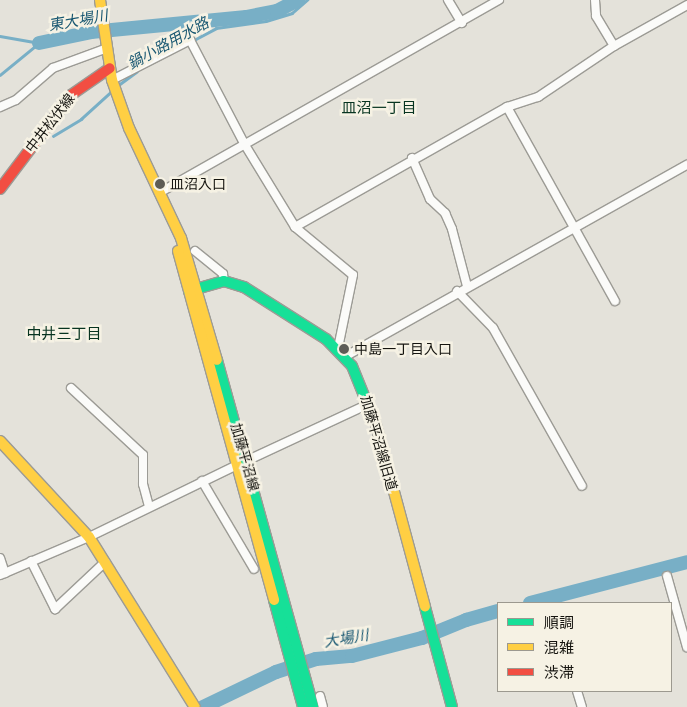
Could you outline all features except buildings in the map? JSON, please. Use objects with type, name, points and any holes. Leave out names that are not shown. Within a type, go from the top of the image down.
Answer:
[{"type":"main road","name":"加藤平沼線","points":[[100,0],[112,80],[129,128],[181,238],[193,290],[292,650],[313,707]]},
{"type":"main road","name":"中井松伏線","points":[[0,189],[71,95],[88,80],[110,68]]},
{"type":"main road","points":[[193,290],[224,281]]},
{"type":"main road","name":"加藤平沼線旧道","points":[[224,281],[244,288],[338,348],[346,356],[369,404],[452,707]]},
{"type":"main road","points":[[0,441],[89,537],[193,705]]},
{"type":"main road","name":"加藤平沼線","points":[[300,676],[303,707]]},
{"type":"street","points":[[448,0],[462,23]]},
{"type":"street","points":[[159,192],[462,23],[499,0]]},
{"type":"street","points":[[596,0],[596,16],[614,46]]},
{"type":"street","points":[[295,227],[412,158],[507,107],[538,97],[614,46],[687,5]]},
{"type":"street","points":[[112,80],[190,40],[245,145],[295,227],[353,275],[338,348]]},
{"type":"street","points":[[0,107],[16,100],[53,68],[107,48]]},
{"type":"street","points":[[507,107],[615,302]]},
{"type":"street","points":[[412,158],[430,199],[444,213],[452,229],[467,286]]},
{"type":"street","points":[[346,356],[457,291],[687,166]]},
{"type":"street","points":[[195,251],[223,274],[224,281]]},
{"type":"street","points":[[457,291],[493,328],[582,486]]},
{"type":"street","points":[[71,388],[143,455],[143,484],[149,506]]},
{"type":"street","points":[[0,558],[3,574],[89,537],[149,506],[369,404]]},
{"type":"street","points":[[202,481],[254,569]]},
{"type":"street","points":[[31,561],[55,609],[105,562]]},
{"type":"street","points":[[667,576],[687,647]]},
{"type":"street","points":[[578,692],[582,707]]},
{"type":"street","points":[[320,696],[323,707]]},
{"type":"waterway","name":"東大場川","points":[[39,43],[91,32],[246,17],[277,11],[298,0]]},
{"type":"waterway","name":"鍋小路用水路","points":[[192,41],[216,28],[266,21],[292,13],[307,0]]},
{"type":"waterway","points":[[0,36],[39,43]]},
{"type":"waterway","points":[[0,75],[39,43]]},
{"type":"waterway","name":"鍋小路用水路","points":[[117,86],[136,72]]},
{"type":"waterway","name":"鍋小路用水路","points":[[53,136],[81,119],[113,90]]},
{"type":"waterway","name":"大場川","points":[[534,602],[687,562]]},
{"type":"waterway","name":"大場川","points":[[203,707],[276,672],[316,659],[352,656],[422,638],[466,620],[497,611]]},
{"type":"traffic: fast","points":[[189,291],[224,281],[244,287],[326,339],[352,366],[366,401]]},
{"type":"traffic: fast","points":[[217,360],[313,707]]},
{"type":"traffic: fast","points":[[274,600],[303,707]]},
{"type":"traffic: fast","points":[[425,607],[452,707]]},
{"type":"traffic: slow","points":[[100,0],[112,80],[129,128],[181,238],[217,360]]},
{"type":"traffic: slow","points":[[178,251],[274,600]]},
{"type":"traffic: slow","points":[[366,401],[376,425],[425,607]]},
{"type":"traffic: slow","points":[[0,441],[89,537],[195,707]]},
{"type":"traffic: jam","points":[[0,189],[71,95],[110,68]]},
{"type":"place","name":"皿沼入口","points":[[160,184]]},
{"type":"place","name":"中島一丁目入口","points":[[344,349]]},
{"type":"district","name":"皿沼一丁目","points":[[379,108]]},
{"type":"district","name":"中井三丁目","points":[[64,334]]}]
